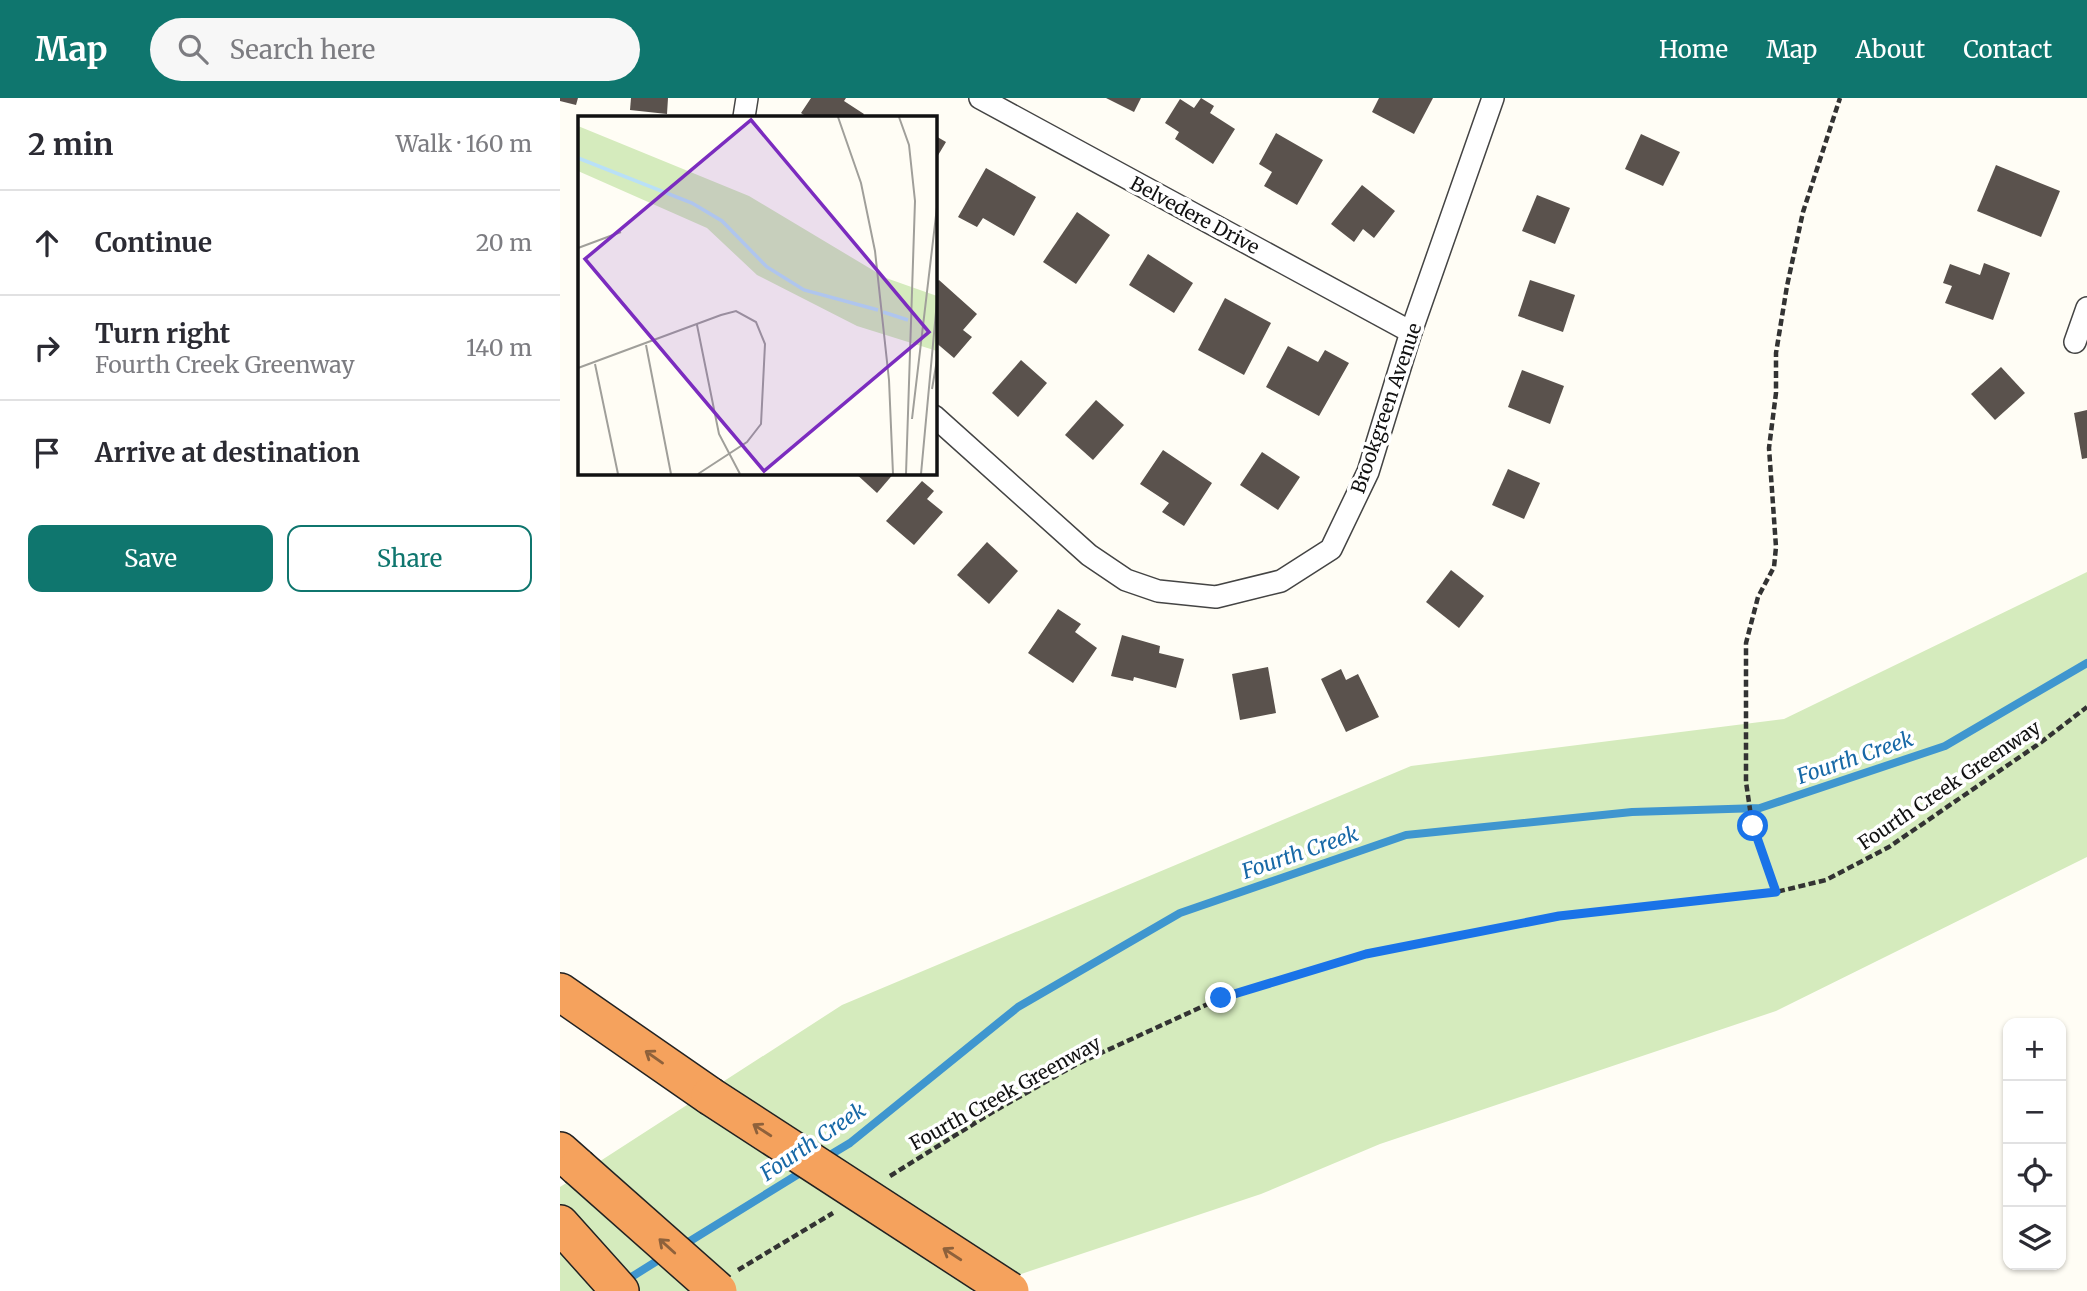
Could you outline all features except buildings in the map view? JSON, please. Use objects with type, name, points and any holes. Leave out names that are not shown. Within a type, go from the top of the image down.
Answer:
[{"type":"highway","points":[[560,992],[710,1096],[1010,1291]]},
{"type":"highway","points":[[569,1159],[725,1282]]},
{"type":"highway","points":[[560,1224],[620,1291]]},
{"type":"street","points":[[744,116],[747,98]]},
{"type":"street","name":"Belvedere Drive","points":[[979,98],[1411,332]]},
{"type":"street","name":"Brookgreen Avenue","points":[[936,418],[1088,555],[1126,580],[1158,592],[1216,597],[1281,581],[1331,549],[1368,472],[1411,332],[1493,98]]},
{"type":"street","points":[[2075,342],[2087,308]]},
{"type":"path","points":[[1776,892],[1753,826],[1747,791],[1746,643],[1758,597],[1774,567],[1776,547],[1769,448],[1776,393],[1776,353],[1787,286],[1803,212],[1840,98]]},
{"type":"path","name":"Fourth Creek Greenway","points":[[887,1178],[990,1113],[1077,1065],[1221,998],[1366,954],[1559,916],[1776,892],[1826,880],[1889,847],[2040,743],[2087,707]]},
{"type":"path","points":[[725,1282],[843,1207]]},
{"type":"green space","points":[[2087,572],[2087,857],[1776,1011],[1380,1144],[1261,1194],[970,1291],[560,1291],[560,1187],[842,1005],[1411,766],[1784,719]]},
{"type":"waterway","name":"Fourth Creek","points":[[825,1158],[850,1143],[1018,1007],[1180,913],[1406,835],[1632,812],[1760,808],[1945,746],[2087,663]]},
{"type":"waterway","name":"Fourth Creek","points":[[682,1246],[805,1170]]},
{"type":"waterway","name":"Fourth Creek","points":[[625,1281],[665,1256]]},
{"type":"route","points":[[1221,998],[1366,954],[1559,916],[1776,892],[1753,826]]}]
